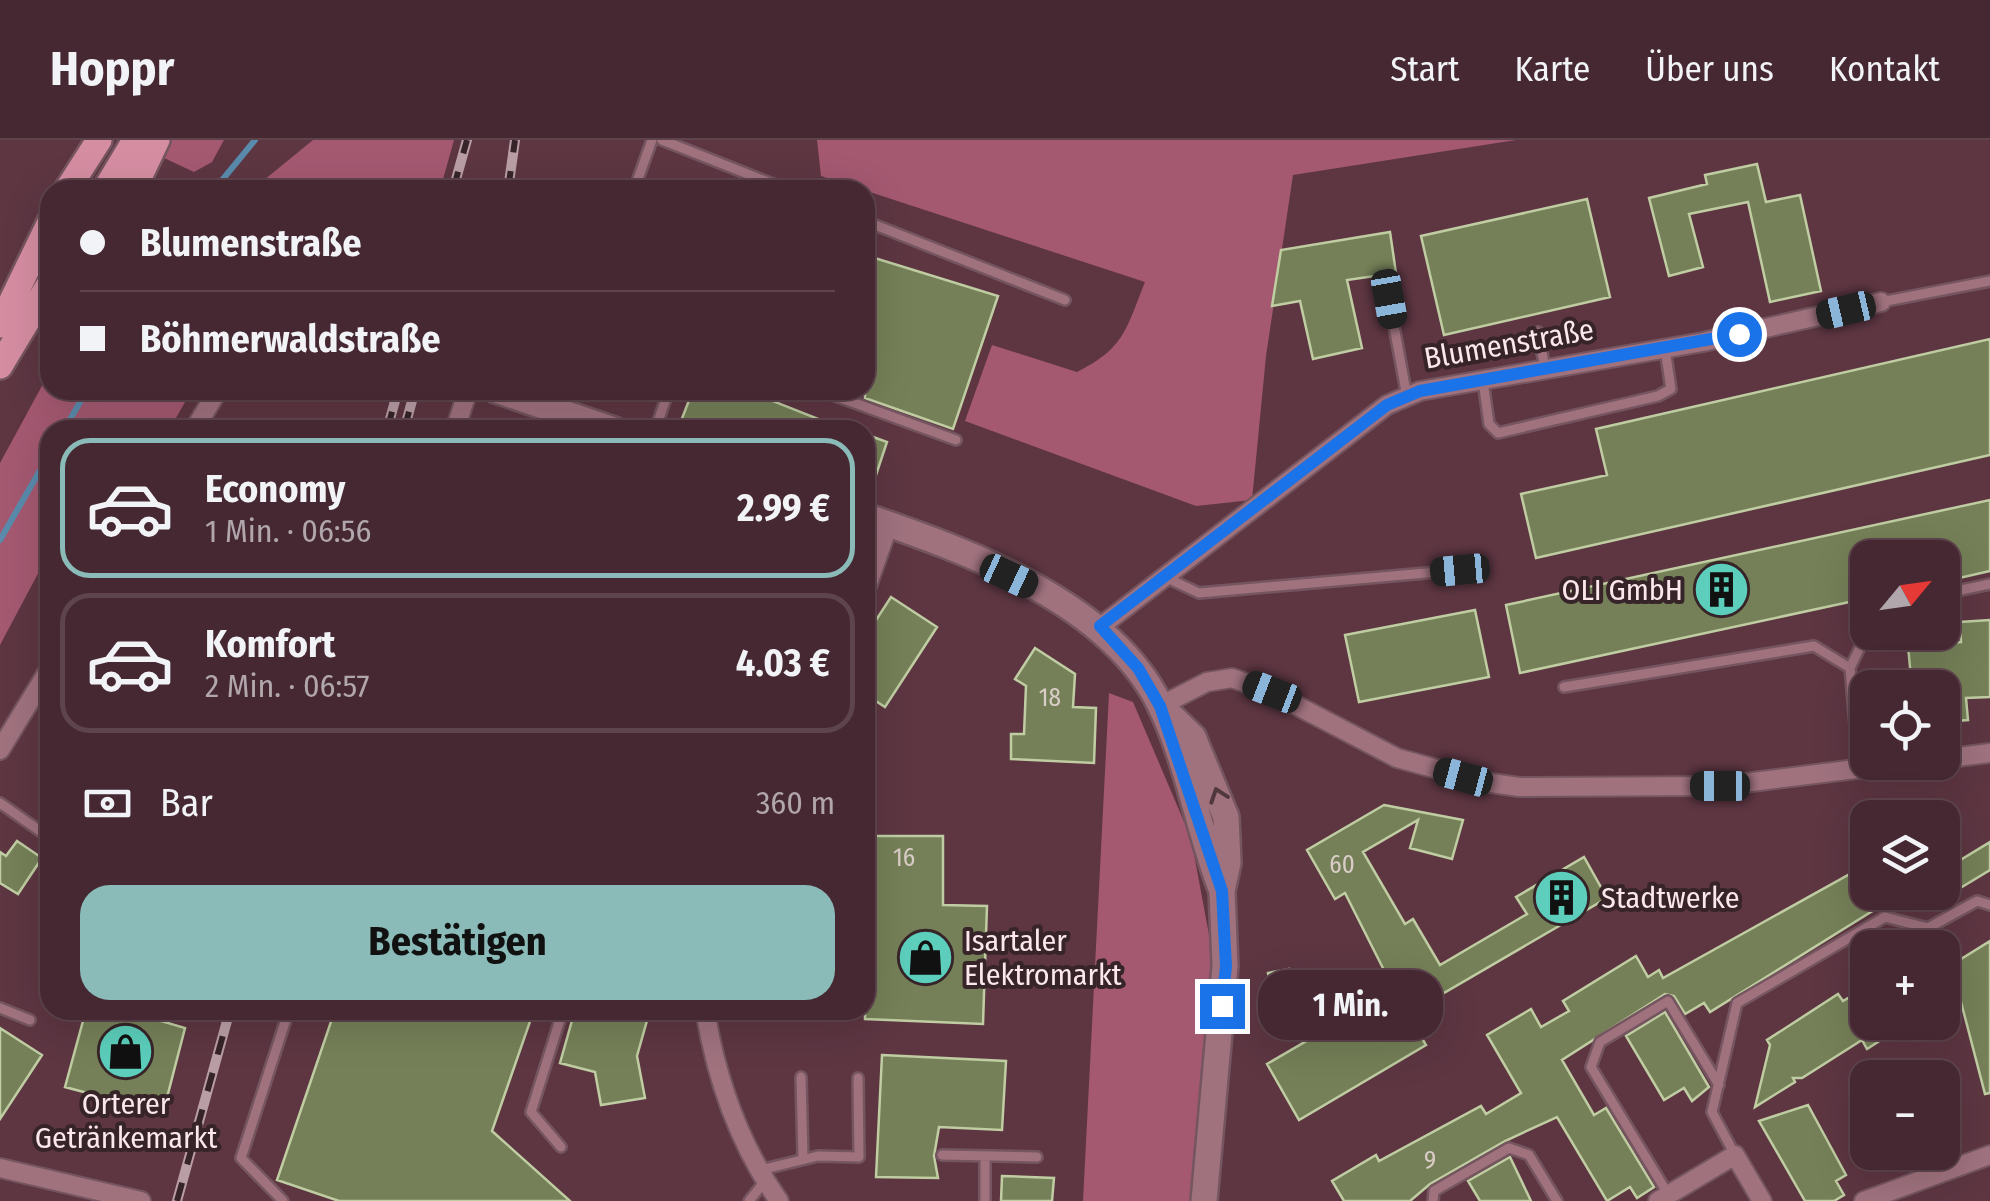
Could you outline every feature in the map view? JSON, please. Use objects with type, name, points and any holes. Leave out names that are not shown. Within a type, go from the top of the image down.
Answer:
[{"type":"main road","points":[[74,180],[98,140]]},
{"type":"main road","points":[[112,180],[135,140]]},
{"type":"main road","points":[[138,180],[157,140]]},
{"type":"main road","points":[[0,366],[9,332],[13,290],[40,240]]},
{"type":"main road","points":[[9,332],[40,295]]},
{"type":"main road","points":[[9,332],[40,313]]},
{"type":"street","name":"Blumenstraße","points":[[1100,626],[1316,456],[1387,405],[1408,396],[1665,349],[1881,302]]},
{"type":"street","points":[[526,400],[584,420]]},
{"type":"street","points":[[877,520],[1035,588],[1100,626],[1138,668],[1160,706],[1222,891],[1226,966],[1204,1201]]},
{"type":"street","points":[[1160,706],[1208,682],[1232,678],[1272,692],[1397,758],[1484,782],[1519,786],[1720,786],[1850,770]]},
{"type":"street","points":[[0,750],[40,684]]},
{"type":"street","points":[[1960,757],[1990,753]]},
{"type":"street","points":[[707,1020],[719,1079],[762,1176],[779,1201]]},
{"type":"street","points":[[1868,1200],[1990,1154]]},
{"type":"street","points":[[1663,1198],[1735,1155],[1762,1201]]},
{"type":"street","points":[[0,1168],[141,1201]]},
{"type":"lane","points":[[638,180],[652,140]]},
{"type":"lane","points":[[662,140],[763,180]]},
{"type":"lane","points":[[875,224],[1065,300]]},
{"type":"lane","points":[[1881,302],[1990,281]]},
{"type":"lane","points":[[1389,299],[1408,396]]},
{"type":"lane","points":[[1538,332],[1546,370]]},
{"type":"lane","points":[[1483,381],[1488,424],[1498,432],[1658,396],[1671,389],[1665,349]]},
{"type":"lane","points":[[846,400],[956,440]]},
{"type":"lane","points":[[1164,576],[1199,593],[1460,570]]},
{"type":"lane","points":[[1960,590],[1990,584]]},
{"type":"lane","points":[[1564,687],[1814,646],[1850,668],[1859,650]]},
{"type":"lane","points":[[0,803],[40,831]]},
{"type":"lane","points":[[1735,1155],[1712,1112],[1737,1002],[1885,917],[1928,928],[1977,900],[1990,906]]},
{"type":"lane","points":[[1663,1198],[1591,1067],[1600,1042],[1668,1001],[1718,1085]]},
{"type":"lane","points":[[0,1008],[30,1020]]},
{"type":"lane","points":[[283,1201],[241,1158],[287,1020]]},
{"type":"lane","points":[[560,1020],[531,1112],[561,1147]]},
{"type":"lane","points":[[800,1077],[804,1158]]},
{"type":"lane","points":[[749,1201],[762,1176],[804,1158],[859,1156],[858,1078]]},
{"type":"lane","points":[[1433,1201],[1434,1191],[1509,1148],[1530,1155],[1557,1201]]},
{"type":"lane","points":[[942,1156],[1037,1157]]},
{"type":"lane","points":[[984,1201],[985,1156]]},
{"type":"shaded area","points":[[168,140],[224,140],[212,162],[194,172],[162,157]]},
{"type":"shaded area","points":[[313,140],[454,140],[443,180],[264,180]]},
{"type":"shaded area","points":[[817,140],[1516,140],[1293,175],[1266,356],[1252,500],[1196,506],[965,421],[992,345],[1077,372],[1105,354],[1122,336],[1145,282],[875,194],[875,180],[833,180],[821,176]]},
{"type":"shaded area","points":[[40,389],[40,400],[186,400],[175,420],[40,420],[40,570],[0,645],[0,463]]},
{"type":"shaded area","points":[[1109,693],[1133,702],[1191,838],[1212,951],[1194,1201],[1083,1201]]},
{"type":"building","points":[[1757,164],[1766,202],[1800,195],[1821,291],[1770,302],[1748,202],[1689,214],[1703,267],[1669,276],[1649,198],[1707,184],[1705,175]]},
{"type":"building","points":[[1587,199],[1610,297],[1444,335],[1421,236]]},
{"type":"building","points":[[1390,232],[1396,273],[1347,280],[1362,348],[1313,359],[1300,301],[1272,306],[1281,250]]},
{"type":"building","points":[[875,258],[998,296],[953,429],[871,400],[875,400]]},
{"type":"building","points":[[1990,339],[1990,455],[1536,558],[1521,494],[1607,475],[1596,429]]},
{"type":"building","points":[[689,400],[770,400],[821,420],[681,420]]},
{"type":"building","points":[[875,438],[887,442],[875,478]]},
{"type":"building","name":"OLI GmbH","points":[[1990,500],[1990,571],[1960,578],[1960,540],[1850,540],[1850,602],[1520,673],[1506,605]]},
{"type":"building","points":[[891,597],[937,627],[885,707],[875,700],[875,622]]},
{"type":"building","points":[[1475,610],[1489,677],[1359,702],[1345,635]]},
{"type":"building","points":[[1990,620],[1990,697],[1966,698],[1968,720],[1960,721],[1960,670],[1910,670],[1908,650],[1960,650],[1960,622]]},
{"type":"building","points":[[1035,648],[1075,674],[1073,707],[1096,708],[1094,763],[1011,759],[1011,734],[1024,734],[1026,686],[1015,679]]},
{"type":"building","points":[[1384,805],[1463,820],[1452,859],[1410,848],[1418,820],[1363,852],[1405,924],[1413,919],[1440,965],[1527,914],[1516,897],[1584,857],[1607,898],[1408,1014],[1426,1045],[1299,1120],[1267,1064],[1394,990],[1345,893],[1335,899],[1307,850]]},
{"type":"building","name":"Isartaler Elektromarkt","points":[[875,836],[943,836],[943,905],[987,906],[983,1024],[875,1019]]},
{"type":"building","points":[[17,841],[40,857],[18,894],[0,883],[0,852],[6,856]]},
{"type":"building","points":[[1990,842],[1990,870],[1960,888],[1960,860]]},
{"type":"building","points":[[1850,874],[1850,910],[1874,910],[1710,1012],[1704,1003],[1685,1014],[1674,996],[1665,994],[1562,1060],[1594,1115],[1606,1108],[1654,1187],[1637,1198],[1630,1187],[1607,1201],[1557,1117],[1505,1141],[1430,1184],[1410,1201],[1344,1201],[1332,1181],[1376,1155],[1379,1161],[1481,1106],[1486,1114],[1521,1093],[1487,1035],[1531,1009],[1541,1027],[1569,1011],[1563,1001],[1636,956],[1648,977],[1659,970],[1663,978]]},
{"type":"building","points":[[1990,941],[1990,1093],[1985,1094],[1960,1003],[1961,959]]},
{"type":"building","points":[[1289,969],[1298,1014],[1277,1018],[1268,973]]},
{"type":"building","points":[[1838,994],[1843,1001],[1850,997],[1850,1040],[1862,1040],[1802,1078],[1793,1078],[1795,1082],[1755,1107],[1770,1045],[1767,1040]]},
{"type":"building","points":[[1665,1012],[1709,1087],[1692,1101],[1684,1088],[1664,1100],[1626,1036]]},
{"type":"building","name":"Orterer Getränkemarkt","points":[[83,1020],[158,1020],[185,1028],[163,1113],[65,1087]]},
{"type":"building","points":[[332,1020],[531,1020],[492,1131],[570,1201],[339,1201],[277,1180]]},
{"type":"building","points":[[572,1020],[647,1020],[637,1056],[645,1098],[601,1105],[595,1072],[560,1063]]},
{"type":"building","points":[[0,1028],[42,1055],[0,1119]]},
{"type":"building","points":[[1862,1040],[1881,1040],[1867,1049]]},
{"type":"building","points":[[882,1055],[1006,1061],[1002,1130],[939,1127],[934,1156],[938,1178],[876,1177]]},
{"type":"building","points":[[1808,1105],[1846,1175],[1836,1181],[1844,1195],[1834,1201],[1805,1201],[1759,1121]]},
{"type":"building","points":[[1510,1157],[1531,1201],[1480,1201],[1468,1181]]},
{"type":"building","points":[[1002,1176],[1054,1178],[1052,1201],[1001,1201]]},
{"type":"waterway","points":[[222,180],[255,140]]},
{"type":"waterway","points":[[70,420],[81,400]]},
{"type":"waterway","points":[[0,540],[40,470]]},
{"type":"railway","points":[[456,180],[467,140]]},
{"type":"railway","points":[[509,180],[515,140]]},
{"type":"railway","points":[[390,420],[395,400]]},
{"type":"railway","points":[[407,420],[412,400]]},
{"type":"railway","points":[[177,1201],[227,1020]]},
{"type":"place","name":"OLI GmbH","points":[[1722,590]]},
{"type":"place","name":"Stadtwerke","points":[[1562,898]]},
{"type":"place","name":"Isartaler Elektromarkt","points":[[925,958]]},
{"type":"place","name":"Orterer Getränkemarkt","points":[[126,1052]]},
{"type":"route","points":[[1222,1006],[1226,966],[1222,891],[1160,706],[1138,668],[1100,626],[1387,405],[1420,391],[1739,334]]}]
